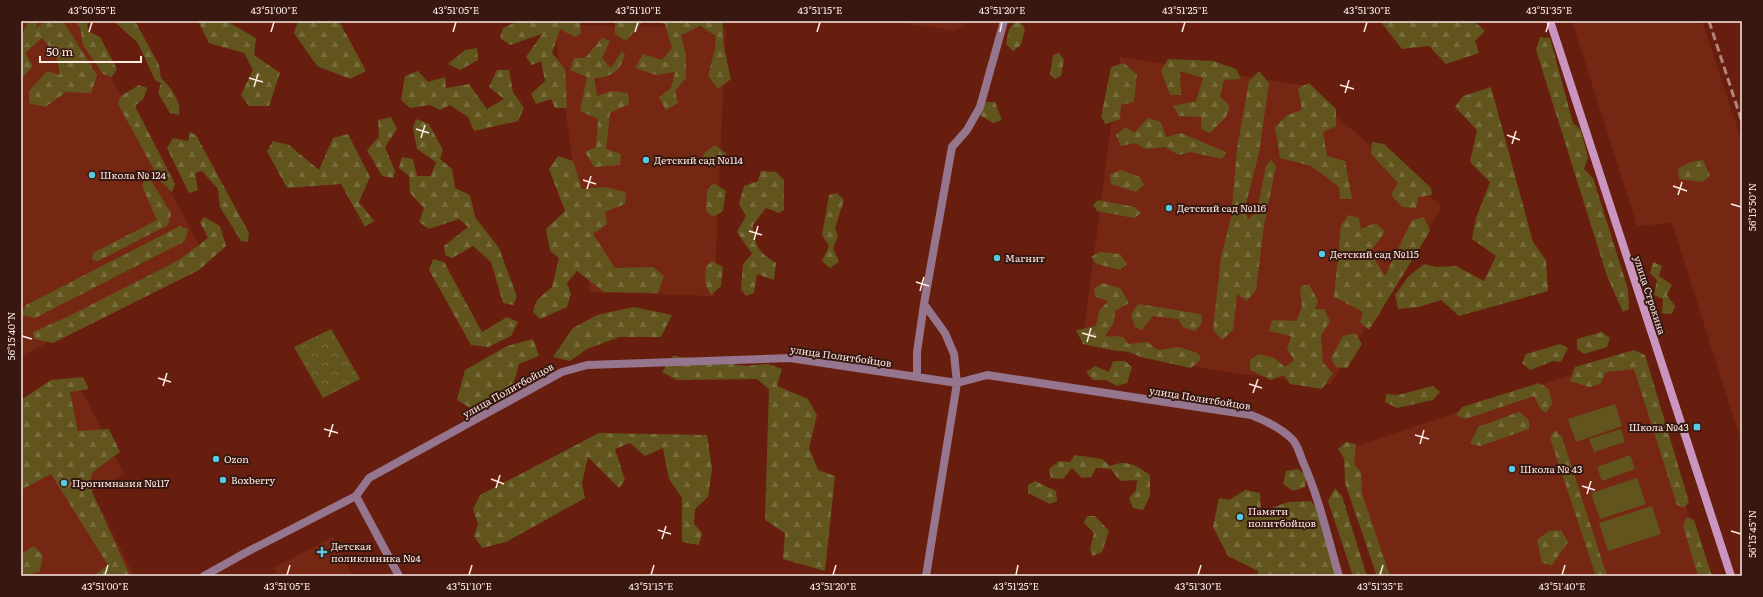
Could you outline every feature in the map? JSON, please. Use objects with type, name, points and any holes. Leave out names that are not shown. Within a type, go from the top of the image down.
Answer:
[{"type":"street","points":[[917,377],[917,352],[924,304],[952,147],[967,130],[980,107],[1004,21]]},
{"type":"street","name":"улица Строкина","points":[[1550,21],[1731,576]]},
{"type":"street","points":[[924,304],[945,334],[954,354],[957,383],[926,576]]},
{"type":"street","name":"улица Политбойцов","points":[[204,576],[245,553],[356,496],[369,478],[562,372],[587,365],[790,358],[957,383],[987,375],[1251,416],[1264,420],[1276,426],[1286,434],[1294,441],[1298,449],[1310,478],[1339,576]]},
{"type":"street","points":[[356,496],[399,576]]},
{"type":"shaded area","name":"Школа № 124","points":[[21,21],[82,21],[207,261],[21,356]]},
{"type":"shaded area","points":[[891,21],[969,21],[955,31]]},
{"type":"shaded area","points":[[1572,21],[1702,21],[1742,142],[1742,444],[1672,223],[1637,226]]},
{"type":"shaded area","name":"Детский сад №114","points":[[554,25],[726,28],[714,296],[590,292]]},
{"type":"shaded area","points":[[1120,57],[1300,85],[1442,207],[1330,385],[1212,370],[1083,338]]},
{"type":"shaded area","name":"Школа № 43","points":[[1637,354],[1708,576],[1376,576],[1346,480],[1344,450]]},
{"type":"shaded area","name":"Прогимназия №117","points":[[76,379],[124,474],[92,492],[134,576],[21,576],[21,414]]},
{"type":"shaded area","name":"Детская поликлиника №4","points":[[332,537],[353,576],[278,576],[274,568]]},
{"type":"green space","points":[[29,21],[38,22],[35,32],[21,51],[21,36]]},
{"type":"green space","points":[[44,21],[63,21],[97,75],[91,93],[66,92],[45,107],[29,103],[29,91],[47,71],[60,75],[56,54],[42,38],[25,53],[33,66],[21,79],[21,42]]},
{"type":"green space","points":[[75,21],[87,21],[88,31],[100,37],[117,69],[112,77],[103,74],[83,45],[80,28]]},
{"type":"green space","points":[[116,21],[135,21],[159,65],[161,78],[168,85],[177,100],[179,105],[179,115],[170,113],[158,93],[161,83],[155,80],[138,43],[116,23]]},
{"type":"green space","points":[[198,21],[226,21],[256,38],[254,55],[280,73],[269,106],[249,106],[241,95],[253,70],[244,53],[209,43]]},
{"type":"green space","points":[[298,21],[339,21],[366,71],[350,79],[317,66],[294,33]]},
{"type":"green space","points":[[518,21],[580,21],[581,33],[575,37],[560,29],[552,53],[565,69],[567,108],[555,108],[551,99],[536,104],[531,94],[545,81],[541,61],[532,65],[526,57],[542,34],[510,45],[500,38],[503,28]]},
{"type":"green space","points":[[615,21],[643,21],[626,41],[615,34]]},
{"type":"green space","points":[[653,21],[720,21],[723,23],[723,43],[731,79],[718,89],[708,76],[715,49],[716,36],[700,26],[681,35],[686,55],[686,78],[675,91],[678,103],[666,110],[659,97],[671,88],[675,72],[656,75],[635,68],[643,54],[662,60],[672,48],[665,24]]},
{"type":"green space","points":[[1014,21],[1020,21],[1025,29],[1021,45],[1013,51],[1006,44],[1009,29],[1015,22]]},
{"type":"green space","points":[[1380,21],[1474,21],[1485,31],[1475,41],[1479,53],[1446,64],[1429,46],[1402,49]]},
{"type":"green space","points":[[1540,37],[1550,38],[1573,123],[1581,130],[1588,158],[1584,169],[1593,178],[1628,289],[1629,309],[1623,312],[1607,276],[1536,50]]},
{"type":"green space","points":[[602,38],[610,41],[602,58],[611,68],[622,51],[625,55],[620,66],[610,75],[594,78],[597,96],[612,91],[628,93],[629,104],[610,113],[606,149],[621,154],[620,165],[594,167],[585,152],[596,147],[598,119],[580,111],[587,77],[570,70],[574,58],[585,58]]},
{"type":"green space","points":[[477,48],[478,60],[460,70],[448,64],[465,50]]},
{"type":"green space","points":[[1059,53],[1064,60],[1061,76],[1055,79],[1050,74],[1053,55]]},
{"type":"green space","points":[[1168,59],[1213,61],[1236,69],[1241,79],[1224,80],[1220,97],[1230,106],[1226,117],[1210,133],[1201,129],[1201,117],[1179,116],[1173,106],[1196,101],[1203,78],[1180,71],[1181,95],[1170,95],[1161,71]]},
{"type":"green space","points":[[1124,63],[1137,75],[1134,102],[1121,105],[1120,119],[1106,124],[1101,117],[1111,67]]},
{"type":"green space","points":[[497,70],[509,70],[513,92],[524,108],[518,121],[474,131],[468,117],[450,105],[440,110],[430,105],[410,108],[401,100],[405,76],[418,71],[428,82],[445,77],[446,88],[469,84],[487,109],[504,99],[489,87]]},
{"type":"green space","points":[[1259,71],[1269,83],[1259,153],[1244,211],[1248,219],[1257,212],[1266,166],[1271,160],[1276,166],[1264,225],[1256,290],[1247,301],[1237,294],[1233,330],[1222,340],[1213,330],[1221,257],[1231,218],[1237,149],[1249,81]]},
{"type":"green space","points":[[1309,83],[1336,109],[1336,126],[1323,132],[1327,156],[1345,161],[1352,199],[1340,199],[1339,187],[1311,166],[1280,158],[1275,127],[1287,115],[1302,110],[1298,88]]},
{"type":"green space","points":[[139,85],[147,88],[144,98],[135,106],[175,184],[172,192],[160,181],[118,104],[121,96]]},
{"type":"green space","points":[[1491,87],[1533,242],[1546,260],[1548,291],[1459,316],[1441,300],[1419,307],[1398,309],[1395,295],[1408,277],[1424,264],[1435,267],[1456,266],[1484,281],[1496,256],[1472,239],[1476,218],[1490,182],[1470,162],[1477,130],[1455,107],[1463,96]]},
{"type":"green space","points":[[983,102],[995,102],[1002,120],[993,123],[980,115]]},
{"type":"green space","points":[[391,117],[397,129],[385,147],[395,171],[393,178],[382,176],[367,150],[379,137],[378,120]]},
{"type":"green space","points":[[1148,118],[1161,122],[1166,137],[1181,133],[1226,152],[1222,159],[1190,152],[1179,155],[1165,147],[1146,149],[1135,143],[1121,146],[1116,135],[1126,127],[1134,133]]},
{"type":"green space","points":[[416,119],[429,124],[443,150],[440,159],[452,169],[455,188],[470,195],[475,217],[499,248],[517,297],[513,305],[503,303],[491,262],[473,246],[452,258],[445,255],[444,246],[468,227],[459,219],[429,229],[419,222],[424,208],[410,193],[409,176],[399,168],[402,157],[413,159],[417,176],[431,176],[436,162],[417,149],[413,128]]},
{"type":"green space","points":[[190,132],[196,135],[249,233],[248,242],[241,241],[220,207],[218,189],[202,171],[195,173],[198,190],[189,193],[167,148],[173,138],[188,141]]},
{"type":"green space","points":[[348,134],[370,177],[359,202],[374,221],[365,227],[341,184],[287,188],[267,151],[273,141],[289,145],[319,170],[333,138]]},
{"type":"green space","points":[[1372,142],[1384,144],[1431,188],[1432,195],[1418,197],[1416,208],[1402,207],[1391,195],[1398,183],[1371,154]]},
{"type":"green space","points":[[715,145],[727,154],[713,167],[701,163],[704,153]]},
{"type":"green space","points":[[558,156],[573,161],[582,189],[604,187],[626,192],[625,204],[605,212],[607,224],[593,234],[615,268],[653,267],[664,276],[658,293],[604,292],[577,271],[567,283],[571,294],[567,307],[540,319],[533,312],[537,300],[552,287],[559,258],[550,251],[546,229],[565,211],[549,169]]},
{"type":"green space","points":[[1703,160],[1710,175],[1703,182],[1679,179],[1678,169],[1690,162]]},
{"type":"green space","points":[[1121,170],[1140,177],[1144,185],[1136,192],[1111,184],[1110,175]]},
{"type":"green space","points":[[761,171],[776,172],[784,180],[784,210],[779,213],[766,208],[753,225],[758,248],[765,256],[776,263],[774,280],[757,274],[754,293],[746,296],[741,289],[743,264],[752,254],[737,232],[746,216],[739,204],[744,186],[758,181]]},
{"type":"green space","points":[[145,178],[150,179],[171,213],[168,225],[98,261],[92,260],[93,253],[157,220],[142,186]]},
{"type":"green space","points":[[714,183],[726,191],[723,211],[713,217],[706,211],[707,190]]},
{"type":"green space","points":[[837,193],[844,200],[835,228],[838,237],[833,248],[839,262],[830,268],[822,261],[829,246],[822,235],[829,195]]},
{"type":"green space","points":[[1098,200],[1135,207],[1141,213],[1134,218],[1097,211],[1093,205]]},
{"type":"green space","points":[[1348,215],[1359,218],[1361,229],[1376,223],[1385,232],[1370,252],[1385,276],[1412,220],[1424,217],[1430,231],[1369,330],[1360,322],[1363,312],[1334,297],[1341,226]]},
{"type":"green space","points":[[204,217],[220,226],[226,246],[199,270],[53,343],[34,339],[33,332],[67,317],[179,260],[208,238],[200,222]]},
{"type":"green space","points":[[180,226],[188,229],[185,241],[35,318],[21,315],[26,305]]},
{"type":"green space","points":[[1100,252],[1120,254],[1127,264],[1120,270],[1097,264],[1091,257]]},
{"type":"green space","points":[[433,259],[444,262],[482,332],[507,317],[518,322],[511,336],[488,347],[471,345],[429,270]]},
{"type":"green space","points":[[712,261],[723,267],[721,286],[711,295],[705,283],[706,267]]},
{"type":"green space","points":[[1653,262],[1662,266],[1659,276],[1672,285],[1667,295],[1675,306],[1672,314],[1662,313],[1663,299],[1654,295],[1657,280],[1650,273]]},
{"type":"green space","points":[[1102,283],[1120,288],[1129,303],[1115,311],[1114,322],[1105,336],[1123,337],[1128,344],[1147,342],[1158,350],[1179,347],[1198,353],[1201,359],[1191,368],[1141,357],[1129,352],[1083,344],[1076,330],[1096,326],[1099,311],[1108,301],[1096,297],[1094,289]]},
{"type":"green space","points":[[1309,284],[1318,301],[1315,309],[1324,309],[1330,321],[1321,336],[1323,363],[1333,373],[1322,389],[1290,384],[1284,375],[1271,380],[1250,370],[1250,360],[1259,354],[1274,358],[1285,367],[1294,360],[1287,349],[1291,336],[1269,331],[1272,320],[1296,321],[1302,307],[1300,287]]},
{"type":"green space","points":[[1138,304],[1201,314],[1202,323],[1195,331],[1183,327],[1178,319],[1153,316],[1142,330],[1135,327],[1131,315]]},
{"type":"green space","points":[[634,307],[672,315],[661,337],[619,337],[587,349],[570,361],[553,357],[573,328],[597,315]]},
{"type":"green space","points":[[331,329],[360,379],[323,398],[294,347]]},
{"type":"green space","points":[[1602,332],[1610,338],[1607,347],[1584,354],[1577,349],[1577,339]]},
{"type":"green space","points":[[1355,333],[1362,344],[1347,368],[1336,367],[1331,358],[1343,336]]},
{"type":"green space","points":[[533,339],[539,356],[519,364],[512,389],[474,410],[457,400],[465,370],[507,346]]},
{"type":"green space","points":[[1560,344],[1568,348],[1561,362],[1553,361],[1530,370],[1522,363],[1526,354]]},
{"type":"green space","points":[[1634,350],[1645,355],[1689,502],[1684,508],[1677,505],[1634,369],[1606,372],[1600,384],[1589,387],[1570,381],[1575,367]]},
{"type":"green space","points":[[673,356],[746,366],[768,364],[782,369],[777,386],[808,399],[817,415],[809,448],[818,470],[835,476],[825,571],[783,559],[785,533],[765,520],[769,389],[757,379],[677,380],[662,372]]},
{"type":"green space","points":[[1113,361],[1125,361],[1132,367],[1127,383],[1117,386],[1106,380],[1093,380],[1086,372],[1095,366],[1109,372]]},
{"type":"green space","points":[[83,377],[89,389],[70,392],[78,431],[109,429],[120,452],[93,472],[89,485],[130,576],[93,576],[108,565],[51,474],[21,490],[21,400],[51,380]]},
{"type":"green space","points":[[1539,383],[1549,389],[1552,404],[1546,413],[1541,410],[1534,396],[1466,419],[1456,415],[1462,407]]},
{"type":"green space","points":[[1433,386],[1440,392],[1433,400],[1397,408],[1385,402],[1386,394],[1398,395]]},
{"type":"green space","points":[[1615,404],[1622,426],[1576,442],[1568,419]]},
{"type":"green space","points":[[1519,412],[1529,420],[1529,429],[1480,446],[1470,444],[1478,427]]},
{"type":"green space","points":[[1621,429],[1625,442],[1594,452],[1589,439]]},
{"type":"green space","points":[[1555,430],[1562,437],[1607,576],[1596,576],[1550,438]]},
{"type":"green space","points":[[599,433],[707,435],[712,469],[708,497],[695,509],[694,524],[702,533],[699,545],[682,542],[682,498],[669,479],[663,448],[645,456],[630,443],[615,449],[625,480],[619,488],[588,457],[582,483],[585,498],[506,542],[482,548],[474,536],[478,524],[473,509],[480,495]]},
{"type":"green space","points":[[1346,442],[1356,444],[1354,464],[1361,472],[1362,494],[1390,576],[1377,576],[1345,483],[1344,458],[1338,449]]},
{"type":"green space","points":[[1075,455],[1102,459],[1110,466],[1121,463],[1131,464],[1150,475],[1150,496],[1143,510],[1133,508],[1129,498],[1136,490],[1137,480],[1120,481],[1111,469],[1096,468],[1091,477],[1082,478],[1072,468],[1063,479],[1051,478],[1049,469],[1059,461],[1070,462]]},
{"type":"green space","points":[[1630,455],[1635,469],[1602,481],[1597,467]]},
{"type":"green space","points":[[1298,469],[1307,476],[1305,487],[1293,491],[1283,484],[1286,471]]},
{"type":"green space","points":[[1637,478],[1646,504],[1600,519],[1591,493]]},
{"type":"green space","points":[[1035,481],[1056,491],[1057,501],[1050,504],[1028,493],[1028,485]]},
{"type":"green space","points":[[1335,488],[1342,496],[1367,576],[1353,576],[1328,501]]},
{"type":"green space","points":[[1245,490],[1260,493],[1261,512],[1288,502],[1311,501],[1319,512],[1340,576],[1258,576],[1258,571],[1228,556],[1213,527],[1219,498],[1229,500]]},
{"type":"green space","points":[[1652,506],[1661,534],[1608,551],[1599,523]]},
{"type":"green space","points":[[1087,516],[1095,516],[1109,531],[1102,552],[1092,556],[1090,549],[1094,533],[1084,523]]},
{"type":"green space","points":[[1687,517],[1694,520],[1712,576],[1698,576],[1683,526]]},
{"type":"green space","points":[[1561,530],[1568,542],[1552,565],[1542,563],[1537,540],[1549,531]]},
{"type":"green space","points":[[34,546],[43,555],[40,571],[26,576],[21,571],[21,554]]},
{"type":"railway","points":[[1709,21],[1742,122]]},
{"type":"place","name":"Детский сад №114","points":[[646,160]]},
{"type":"place","name":"Школа № 124","points":[[92,175]]},
{"type":"place","name":"Детский сад №116","points":[[1169,208]]},
{"type":"place","name":"Детский сад №115","points":[[1322,254]]},
{"type":"place","name":"Магнит","points":[[997,258]]},
{"type":"place","name":"Школа №43","points":[[1697,427]]},
{"type":"place","name":"Ozon","points":[[216,459]]},
{"type":"place","name":"Школа № 43","points":[[1512,469]]},
{"type":"place","name":"Boxberry","points":[[223,480]]},
{"type":"place","name":"Прогимназия №117","points":[[64,483]]},
{"type":"place","name":"Памяти политбойцов","points":[[1240,517]]},
{"type":"place","name":"Детская поликлиника №4","points":[[322,552]]}]
